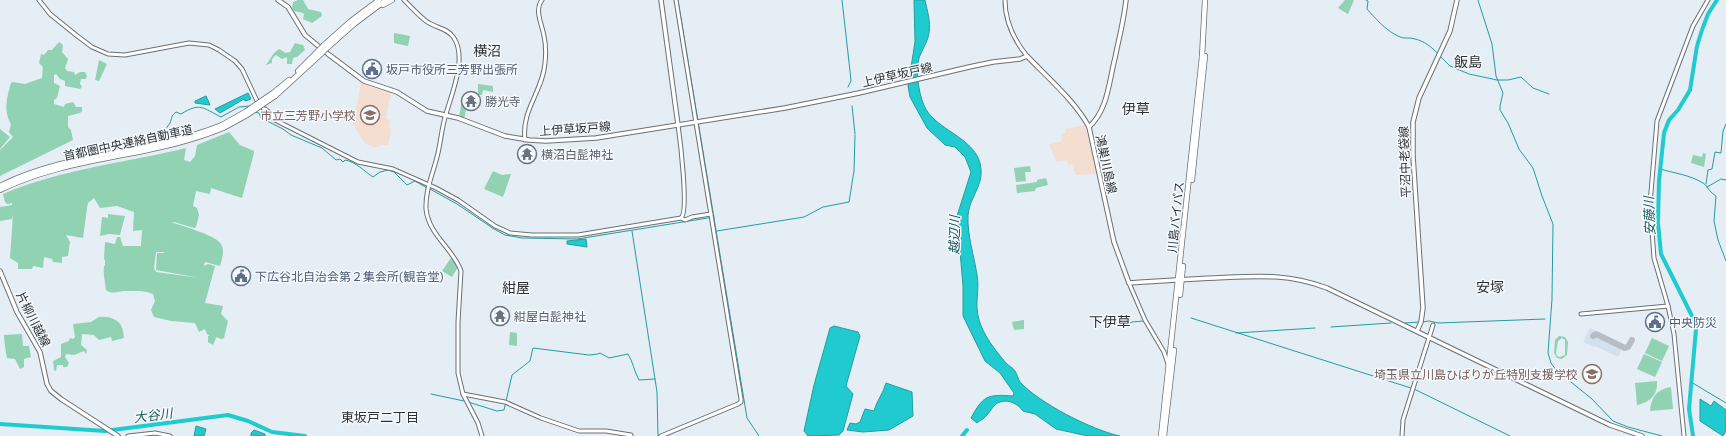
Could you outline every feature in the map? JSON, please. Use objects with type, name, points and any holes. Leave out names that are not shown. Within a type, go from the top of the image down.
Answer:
[{"type":"highway","points":[[351,21],[376,0]]},
{"type":"highway","name":"首都圏中央連絡自動車道","points":[[0,190],[58,168],[179,143],[223,126],[274,95],[351,21],[379,0]]},
{"type":"highway","name":"首都圏中央連絡自動車道","points":[[325,47],[386,0]]},
{"type":"highway","points":[[362,17],[392,0]]},
{"type":"highway","name":"川島バイパス","points":[[1160,436],[1165,418],[1203,77],[1207,38],[1206,0]]},
{"type":"highway","name":"首都圏中央連絡自動車道","points":[[0,186],[29,173],[56,164],[179,140],[223,126]]},
{"type":"highway","name":"川島バイパス","points":[[1164,436],[1168,368],[1180,279]]},
{"type":"main road","name":"上伊草坂戸線","points":[[278,0],[285,4],[305,35],[360,78],[374,85],[397,92],[427,111],[446,115],[505,136],[525,140],[546,141],[596,138],[810,104],[969,67],[993,62],[1020,59],[1027,56]]},
{"type":"main road","points":[[661,0],[678,125]]},
{"type":"main road","name":"鴻巣川島線","points":[[1126,0],[1124,21],[1108,92],[1095,120],[1089,127],[1114,242],[1129,283]]},
{"type":"main road","name":"平沼中老袋線","points":[[1416,331],[1422,317],[1422,308],[1412,122],[1419,98],[1450,31],[1457,0]]},
{"type":"main road","points":[[1027,56],[1070,101],[1089,127]]},
{"type":"main road","name":"片柳川越線","points":[[0,270],[17,312],[40,352],[48,388],[56,396],[118,436]]},
{"type":"main road","points":[[1129,283],[1260,275],[1298,279],[1327,288],[1610,425],[1642,436]]},
{"type":"street","points":[[39,0],[50,14],[76,35],[95,49],[108,54],[125,54],[188,43],[203,44],[214,47],[225,53],[239,66],[246,75],[258,100],[269,113],[295,129],[358,162],[396,170],[429,185],[451,196],[499,228],[518,234],[578,235],[681,218],[685,220],[692,217],[711,214]]},
{"type":"street","points":[[404,0],[427,22],[449,32],[458,45],[459,50],[457,79],[446,115],[440,146],[429,185],[426,204],[429,219],[435,233],[462,271],[458,322],[458,373],[463,394],[478,423],[482,436]]},
{"type":"street","points":[[525,140],[525,121],[545,67],[545,42],[538,10],[542,0]]},
{"type":"street","points":[[661,436],[741,402],[676,0]]},
{"type":"street","points":[[1005,0],[1011,30],[1019,47],[1027,56]]},
{"type":"street","points":[[1684,436],[1677,353],[1668,306],[1652,249],[1650,204],[1655,134],[1660,112],[1693,26],[1708,0]]},
{"type":"street","points":[[678,125],[684,204],[684,214],[681,218]]},
{"type":"street","points":[[1129,283],[1145,320],[1164,352],[1168,368]]},
{"type":"street","points":[[1581,314],[1668,306]]},
{"type":"street","points":[[1402,436],[1403,420],[1433,325]]},
{"type":"street","points":[[463,394],[505,402],[541,418],[579,431],[606,431],[631,435]]},
{"type":"street","points":[[128,436],[155,433],[170,436]]},
{"type":"shaded area","name":"市立三芳野小学校","points":[[361,81],[370,87],[391,91],[386,119],[390,120],[389,128],[391,129],[388,145],[380,145],[377,148],[366,144],[353,124],[352,120],[358,101]]},
{"type":"shaded area","points":[[1085,125],[1097,174],[1076,175],[1072,164],[1068,165],[1067,160],[1057,162],[1049,145],[1062,141],[1061,134],[1066,133],[1065,129]]},
{"type":"shaded area","points":[[1590,328],[1624,345],[1618,357],[1583,342]]},
{"type":"green space","points":[[303,0],[308,9],[321,12],[322,16],[312,23],[303,19],[303,13],[294,11],[292,8],[293,2]]},
{"type":"green space","points":[[1345,0],[1354,0],[1348,14],[1338,8]]},
{"type":"green space","points":[[394,33],[410,36],[408,46],[394,43]]},
{"type":"green space","points":[[59,42],[63,45],[62,52],[68,59],[65,68],[67,71],[74,72],[75,75],[80,72],[85,72],[87,76],[86,79],[81,79],[80,84],[82,87],[80,89],[65,86],[65,81],[60,79],[56,74],[54,75],[54,83],[60,86],[57,98],[54,100],[54,104],[64,107],[65,104],[73,102],[76,107],[82,107],[82,111],[80,113],[68,116],[68,127],[71,130],[73,140],[0,176],[0,150],[13,137],[9,132],[11,124],[6,109],[11,83],[25,84],[42,78],[43,67],[39,63],[41,54],[44,55],[48,50],[52,50]]},
{"type":"green space","points":[[295,43],[303,45],[305,50],[297,57],[293,58],[292,64],[287,64],[287,57],[282,59],[276,55],[272,59],[272,63],[266,65],[274,53],[279,49],[286,53],[290,52]]},
{"type":"green space","points":[[99,60],[107,64],[99,81],[95,80]]},
{"type":"green space","points":[[478,84],[493,86],[493,92],[483,90],[482,95],[478,95]]},
{"type":"green space","points":[[462,100],[466,101],[464,119],[459,117]]},
{"type":"green space","points":[[0,129],[10,137],[0,149]]},
{"type":"green space","points":[[229,132],[240,145],[254,151],[242,198],[211,188],[210,194],[196,191],[193,206],[197,208],[199,215],[196,227],[194,228],[174,222],[172,224],[174,223],[207,235],[218,241],[223,249],[220,266],[205,262],[201,275],[204,266],[208,264],[215,266],[205,303],[223,306],[221,314],[228,321],[224,338],[222,339],[215,337],[216,338],[213,345],[208,342],[208,336],[210,336],[207,334],[205,329],[199,332],[195,323],[171,321],[154,317],[151,310],[155,301],[153,294],[139,291],[113,293],[106,290],[104,272],[105,242],[115,244],[117,237],[120,237],[123,246],[141,246],[142,230],[133,231],[134,212],[117,206],[100,208],[94,198],[88,203],[83,238],[66,235],[70,242],[68,256],[62,257],[62,263],[53,262],[52,259],[44,257],[43,268],[33,266],[32,269],[18,269],[18,263],[10,258],[13,214],[12,219],[0,221],[0,207],[12,205],[12,203],[7,204],[5,202],[3,194],[25,185],[70,172],[186,148],[184,160],[190,162],[195,156],[197,145]],"holes":[[[165,230],[164,253],[157,253],[156,270],[200,278],[156,272],[154,268],[156,252],[164,252]]]},
{"type":"green space","points":[[1703,153],[1706,154],[1704,167],[1691,163],[1693,155],[1702,157]]},
{"type":"green space","points":[[1030,166],[1031,172],[1025,172],[1026,181],[1016,182],[1014,168]]},
{"type":"green space","points":[[493,171],[502,175],[511,174],[503,197],[484,189]]},
{"type":"green space","points":[[1046,178],[1048,185],[1036,188],[1035,191],[1017,193],[1016,185],[1037,182],[1037,180]]},
{"type":"green space","points":[[108,214],[125,216],[120,235],[109,234],[100,236],[102,217],[108,218]]},
{"type":"green space","points":[[451,258],[458,267],[452,277],[442,271]]},
{"type":"green space","points":[[99,317],[111,318],[118,322],[122,328],[124,338],[112,341],[111,337],[99,340],[94,335],[82,334],[81,345],[87,350],[86,354],[84,351],[74,355],[66,354],[65,357],[69,363],[67,367],[57,365],[56,371],[54,370],[53,361],[61,357],[61,344],[69,341],[70,338],[73,339],[75,337],[73,325],[91,322]]},
{"type":"green space","points":[[1024,320],[1024,329],[1014,330],[1012,322]]},
{"type":"green space","points":[[510,332],[517,333],[517,346],[509,345]]},
{"type":"green space","points":[[22,334],[23,346],[29,346],[31,357],[24,359],[24,367],[20,369],[15,359],[7,358],[4,335]]},
{"type":"green space","points":[[1559,336],[1565,337],[1568,342],[1567,355],[1562,359],[1557,358],[1554,353],[1555,340]],"holes":[[[1562,338],[1565,340],[1565,355],[1560,357],[1557,356],[1558,341]]]},
{"type":"green space","points":[[1652,338],[1669,346],[1662,361],[1645,353]]},
{"type":"green space","points":[[1644,354],[1662,362],[1655,377],[1637,369]]},
{"type":"green space","points":[[1657,381],[1655,394],[1646,402],[1637,405],[1635,383]]},
{"type":"green space","points":[[1671,387],[1673,409],[1650,411],[1653,398],[1656,394],[1666,388]]},
{"type":"water","points":[[914,0],[925,0],[929,20],[928,36],[919,58],[917,70],[920,92],[924,106],[933,118],[941,125],[967,143],[979,159],[981,169],[980,181],[969,209],[968,222],[978,281],[978,314],[984,332],[990,343],[1006,363],[1015,371],[1020,382],[1029,390],[1067,415],[1095,428],[1120,436],[1088,436],[1056,429],[1035,414],[1023,411],[1016,404],[1007,401],[1000,402],[995,405],[986,416],[977,423],[971,418],[979,405],[987,398],[991,396],[1013,396],[1014,393],[1000,373],[985,361],[963,316],[963,286],[957,216],[971,172],[965,157],[955,147],[945,145],[927,128],[910,97],[908,86],[915,42]]},
{"type":"water","points":[[248,93],[251,99],[245,101],[244,99],[220,113],[215,109]]},
{"type":"water","points":[[206,96],[210,105],[195,103],[195,101]]},
{"type":"water","points":[[586,239],[587,247],[567,244],[567,241]]},
{"type":"water","points":[[834,326],[858,332],[860,336],[846,386],[853,394],[843,431],[839,435],[808,436],[804,431],[814,385],[830,328]]},
{"type":"water","points":[[886,383],[912,392],[913,416],[889,430],[863,432],[847,430],[850,423],[856,424],[860,422],[865,409],[874,411]]},
{"type":"water","points":[[1700,399],[1711,406],[1714,401],[1726,410],[1726,431],[1723,436],[1700,421]]},
{"type":"water","points":[[196,426],[206,429],[204,436],[194,436]]},
{"type":"water","points":[[254,430],[265,434],[265,436],[251,436],[251,433]]},
{"type":"waterway","points":[[678,0],[747,418],[759,436]]},
{"type":"waterway","points":[[842,0],[851,81],[848,87]]},
{"type":"waterway","points":[[1366,0],[1368,1],[1367,9],[1390,32],[1402,38],[1413,38],[1422,41],[1438,54]]},
{"type":"waterway","points":[[1478,0],[1492,44],[1496,76],[1503,93],[1500,110],[1508,123],[1519,149],[1533,168],[1553,224],[1552,299],[1548,353],[1551,363],[1556,370],[1592,399],[1613,421],[1628,427],[1662,436]]},
{"type":"waterway","name":"安藤川","points":[[1693,436],[1689,409],[1696,329],[1692,316],[1661,254],[1658,223],[1659,181],[1664,133],[1669,120],[1678,110],[1690,90],[1697,46],[1708,14],[1717,0]]},
{"type":"waterway","points":[[1440,56],[1450,66],[1469,74],[1497,80],[1508,80],[1521,77],[1533,88],[1549,94]]},
{"type":"waterway","points":[[134,140],[159,134],[167,128],[172,116],[176,112],[181,114],[187,110],[197,107],[205,109],[221,117],[239,107],[250,106]]},
{"type":"waterway","points":[[852,106],[855,134]]},
{"type":"waterway","points":[[254,112],[259,113],[261,118],[283,129],[291,135],[322,148],[336,160],[340,159],[343,162],[345,160],[353,163],[373,177],[380,172],[388,170],[394,172],[407,185],[415,181],[427,188]]},
{"type":"waterway","points":[[1706,184],[1708,170],[1712,169],[1715,152],[1721,153],[1723,131],[1726,124]]},
{"type":"waterway","points":[[717,231],[804,217],[823,207],[849,202],[854,171],[855,135]]},
{"type":"waterway","points":[[1660,169],[1698,180],[1705,184],[1716,196],[1714,221],[1718,240],[1726,261]]},
{"type":"waterway","points":[[1707,187],[1721,179],[1726,180]]},
{"type":"waterway","points":[[430,189],[457,204],[505,235],[522,238],[577,239],[714,217]]},
{"type":"waterway","points":[[632,231],[657,392],[658,436]]},
{"type":"waterway","points":[[1191,318],[1414,389],[1510,436]]},
{"type":"waterway","points":[[1422,322],[1429,321],[1438,323],[1545,319]]},
{"type":"waterway","points":[[1126,325],[1132,322],[1144,321]]},
{"type":"waterway","points":[[1405,323],[1419,322]]},
{"type":"waterway","points":[[1331,327],[1391,323]]},
{"type":"waterway","points":[[1236,333],[1315,328]]},
{"type":"waterway","points":[[468,402],[497,411],[504,410],[512,375],[530,361],[533,348],[589,355],[600,353],[609,358],[628,354],[639,380],[655,379]]},
{"type":"waterway","points":[[1691,382],[1726,403]]},
{"type":"waterway","points":[[431,394],[464,401]]},
{"type":"waterway","name":"大谷川","points":[[0,424],[105,431],[228,415],[248,421],[272,432],[305,436]]},
{"type":"waterway","name":"大谷川","points":[[962,436],[967,430]]},
{"type":"taxiway","points":[[1593,336],[1596,334],[1625,348],[1628,347],[1632,340]]},
{"type":"place","name":"坂戸市役所三芳野出張所","points":[[372,69]]},
{"type":"place","name":"勝光寺","points":[[471,101]]},
{"type":"place","name":"市立三芳野小学校","points":[[370,115]]},
{"type":"place","name":"横沼白髭神社","points":[[527,154]]},
{"type":"place","name":"下広谷北自治会第２集会所(観音堂)","points":[[241,276]]},
{"type":"place","name":"紺屋白髭神社","points":[[500,316]]},
{"type":"place","name":"中央防災","points":[[1655,322]]},
{"type":"place","name":"埼玉県立川島ひばりが丘特別支援学校","points":[[1592,374]]},
{"type":"district","name":"横沼","points":[[487,50]]},
{"type":"district","name":"飯島","points":[[1468,61]]},
{"type":"district","name":"伊草","points":[[1136,108]]},
{"type":"district","name":"安塚","points":[[1490,286]]},
{"type":"district","name":"紺屋","points":[[516,287]]},
{"type":"district","name":"下伊草","points":[[1110,321]]},
{"type":"district","name":"東坂戸二丁目","points":[[380,417]]},
{"type":"water label","name":"越辺川","points":[[954,235]]}]
